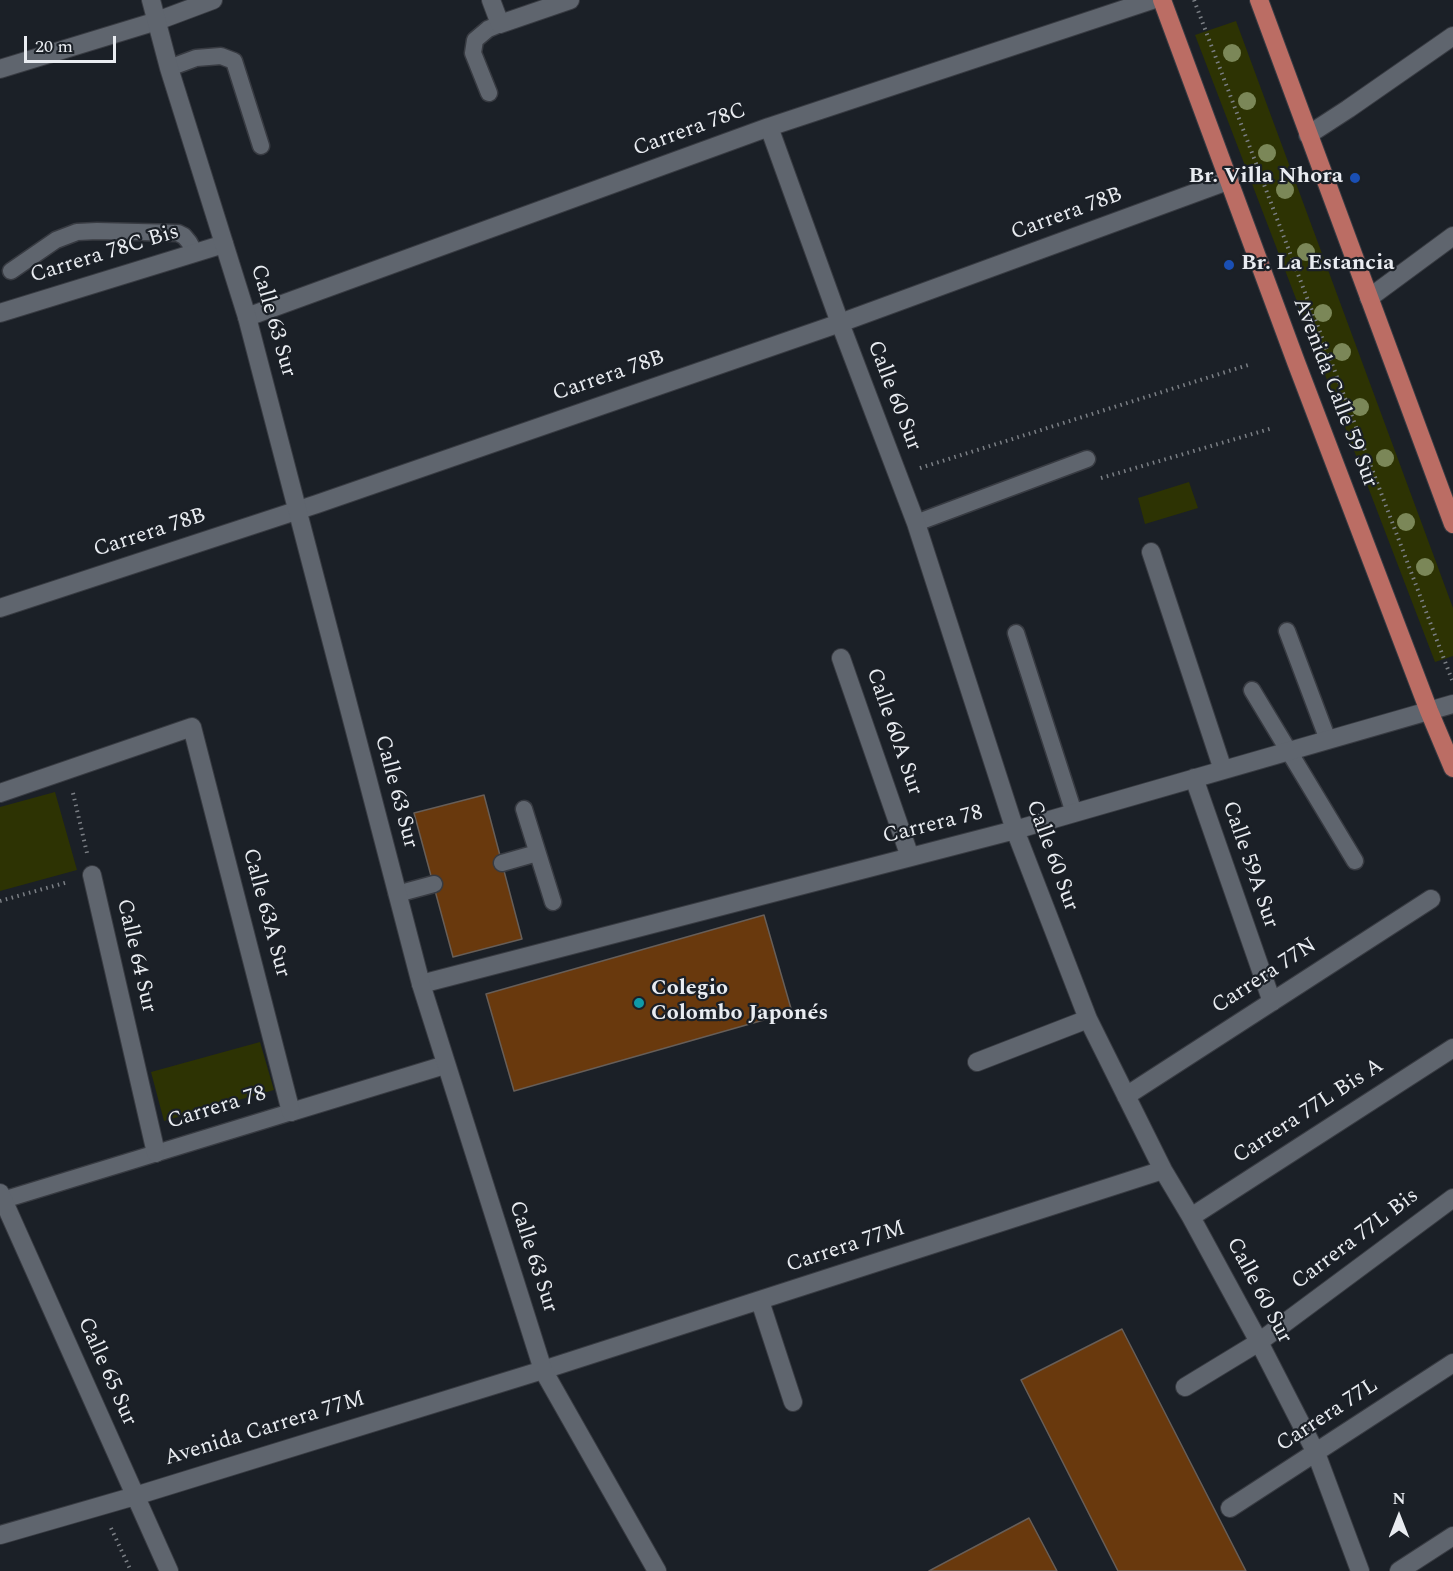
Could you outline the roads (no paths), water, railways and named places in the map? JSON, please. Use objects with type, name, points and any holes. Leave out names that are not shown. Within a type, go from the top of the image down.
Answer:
[{"type":"main road","name":"Avenida Calle 59 Sur","points":[[1162,0],[1300,373],[1453,768]]},
{"type":"main road","points":[[1259,0],[1453,524]]},
{"type":"street","name":"Calle 63 Sur","points":[[151,0],[169,68],[247,317],[421,984],[543,1370],[657,1571]]},
{"type":"street","points":[[0,69],[157,21],[213,0]]},
{"type":"street","points":[[491,0],[501,24],[570,0]]},
{"type":"street","name":"Carrera 78C","points":[[247,317],[769,128],[1152,0]]},
{"type":"street","points":[[1308,135],[1453,36]]},
{"type":"street","name":"Calle 60 Sur","points":[[769,128],[916,523],[1015,830],[1088,1019],[1163,1170],[1191,1216],[1316,1453],[1360,1571]]},
{"type":"street","name":"Carrera 78B","points":[[0,608],[297,510],[840,323],[1230,180]]},
{"type":"street","points":[[1370,298],[1453,236]]},
{"type":"street","name":"Carrera 78C Bis","points":[[0,313],[224,244]]},
{"type":"street","name":"Calle 59A Sur","points":[[1151,552],[1223,770]]},
{"type":"street","name":"Calle 60A Sur","points":[[841,658],[910,857]]},
{"type":"street","name":"Carrera 78","points":[[421,984],[1015,830],[1453,704]]},
{"type":"street","name":"Calle 63A Sur","points":[[0,793],[192,727],[291,1112]]},
{"type":"street","name":"Calle 59A Sur","points":[[1194,778],[1272,1002]]},
{"type":"street","name":"Calle 64 Sur","points":[[92,875],[156,1153]]},
{"type":"street","name":"Carrera 77N","points":[[1126,1096],[1431,899]]},
{"type":"street","points":[[977,1062],[1088,1019]]},
{"type":"street","name":"Carrera 77L Bis A","points":[[1191,1216],[1453,1048]]},
{"type":"street","name":"Carrera 78","points":[[291,1112],[445,1065]]},
{"type":"street","name":"Carrera 77M","points":[[543,1370],[1163,1170]]},
{"type":"street","name":"Calle 65 Sur","points":[[2,1196],[170,1571]]},
{"type":"street","name":"Carrera 77L Bis","points":[[1185,1387],[1259,1342],[1453,1198]]},
{"type":"street","points":[[760,1301],[793,1402]]},
{"type":"street","name":"Carrera 77L","points":[[1230,1508],[1453,1363]]},
{"type":"street","name":"Avenida Carrera 77M","points":[[0,1535],[135,1496],[543,1370]]},
{"type":"street","points":[[1399,1571],[1453,1536]]},
{"type":"lane","points":[[489,93],[473,53],[475,40],[488,29],[501,24]]},
{"type":"lane","points":[[169,68],[204,57],[221,56],[234,61],[261,146]]},
{"type":"lane","points":[[11,271],[56,240],[77,232],[178,233],[184,236],[195,253]]},
{"type":"lane","points":[[916,523],[1087,459]]},
{"type":"lane","points":[[1287,631],[1328,740]]},
{"type":"lane","points":[[1017,633],[1074,813]]},
{"type":"lane","points":[[1252,690],[1355,861]]},
{"type":"lane","points":[[524,809],[553,902]]},
{"type":"lane","points":[[501,863],[537,853]]},
{"type":"lane","points":[[397,894],[434,884]]},
{"type":"lane","name":"Carrera 78","points":[[2,1196],[291,1112]]},
{"type":"place","name":"Br. Villa Nhora","points":[[1355,178]]},
{"type":"place","name":"Br. La Estancia","points":[[1229,265]]},
{"type":"place","name":"Colegio Colombo Japonés","points":[[639,1003]]}]
